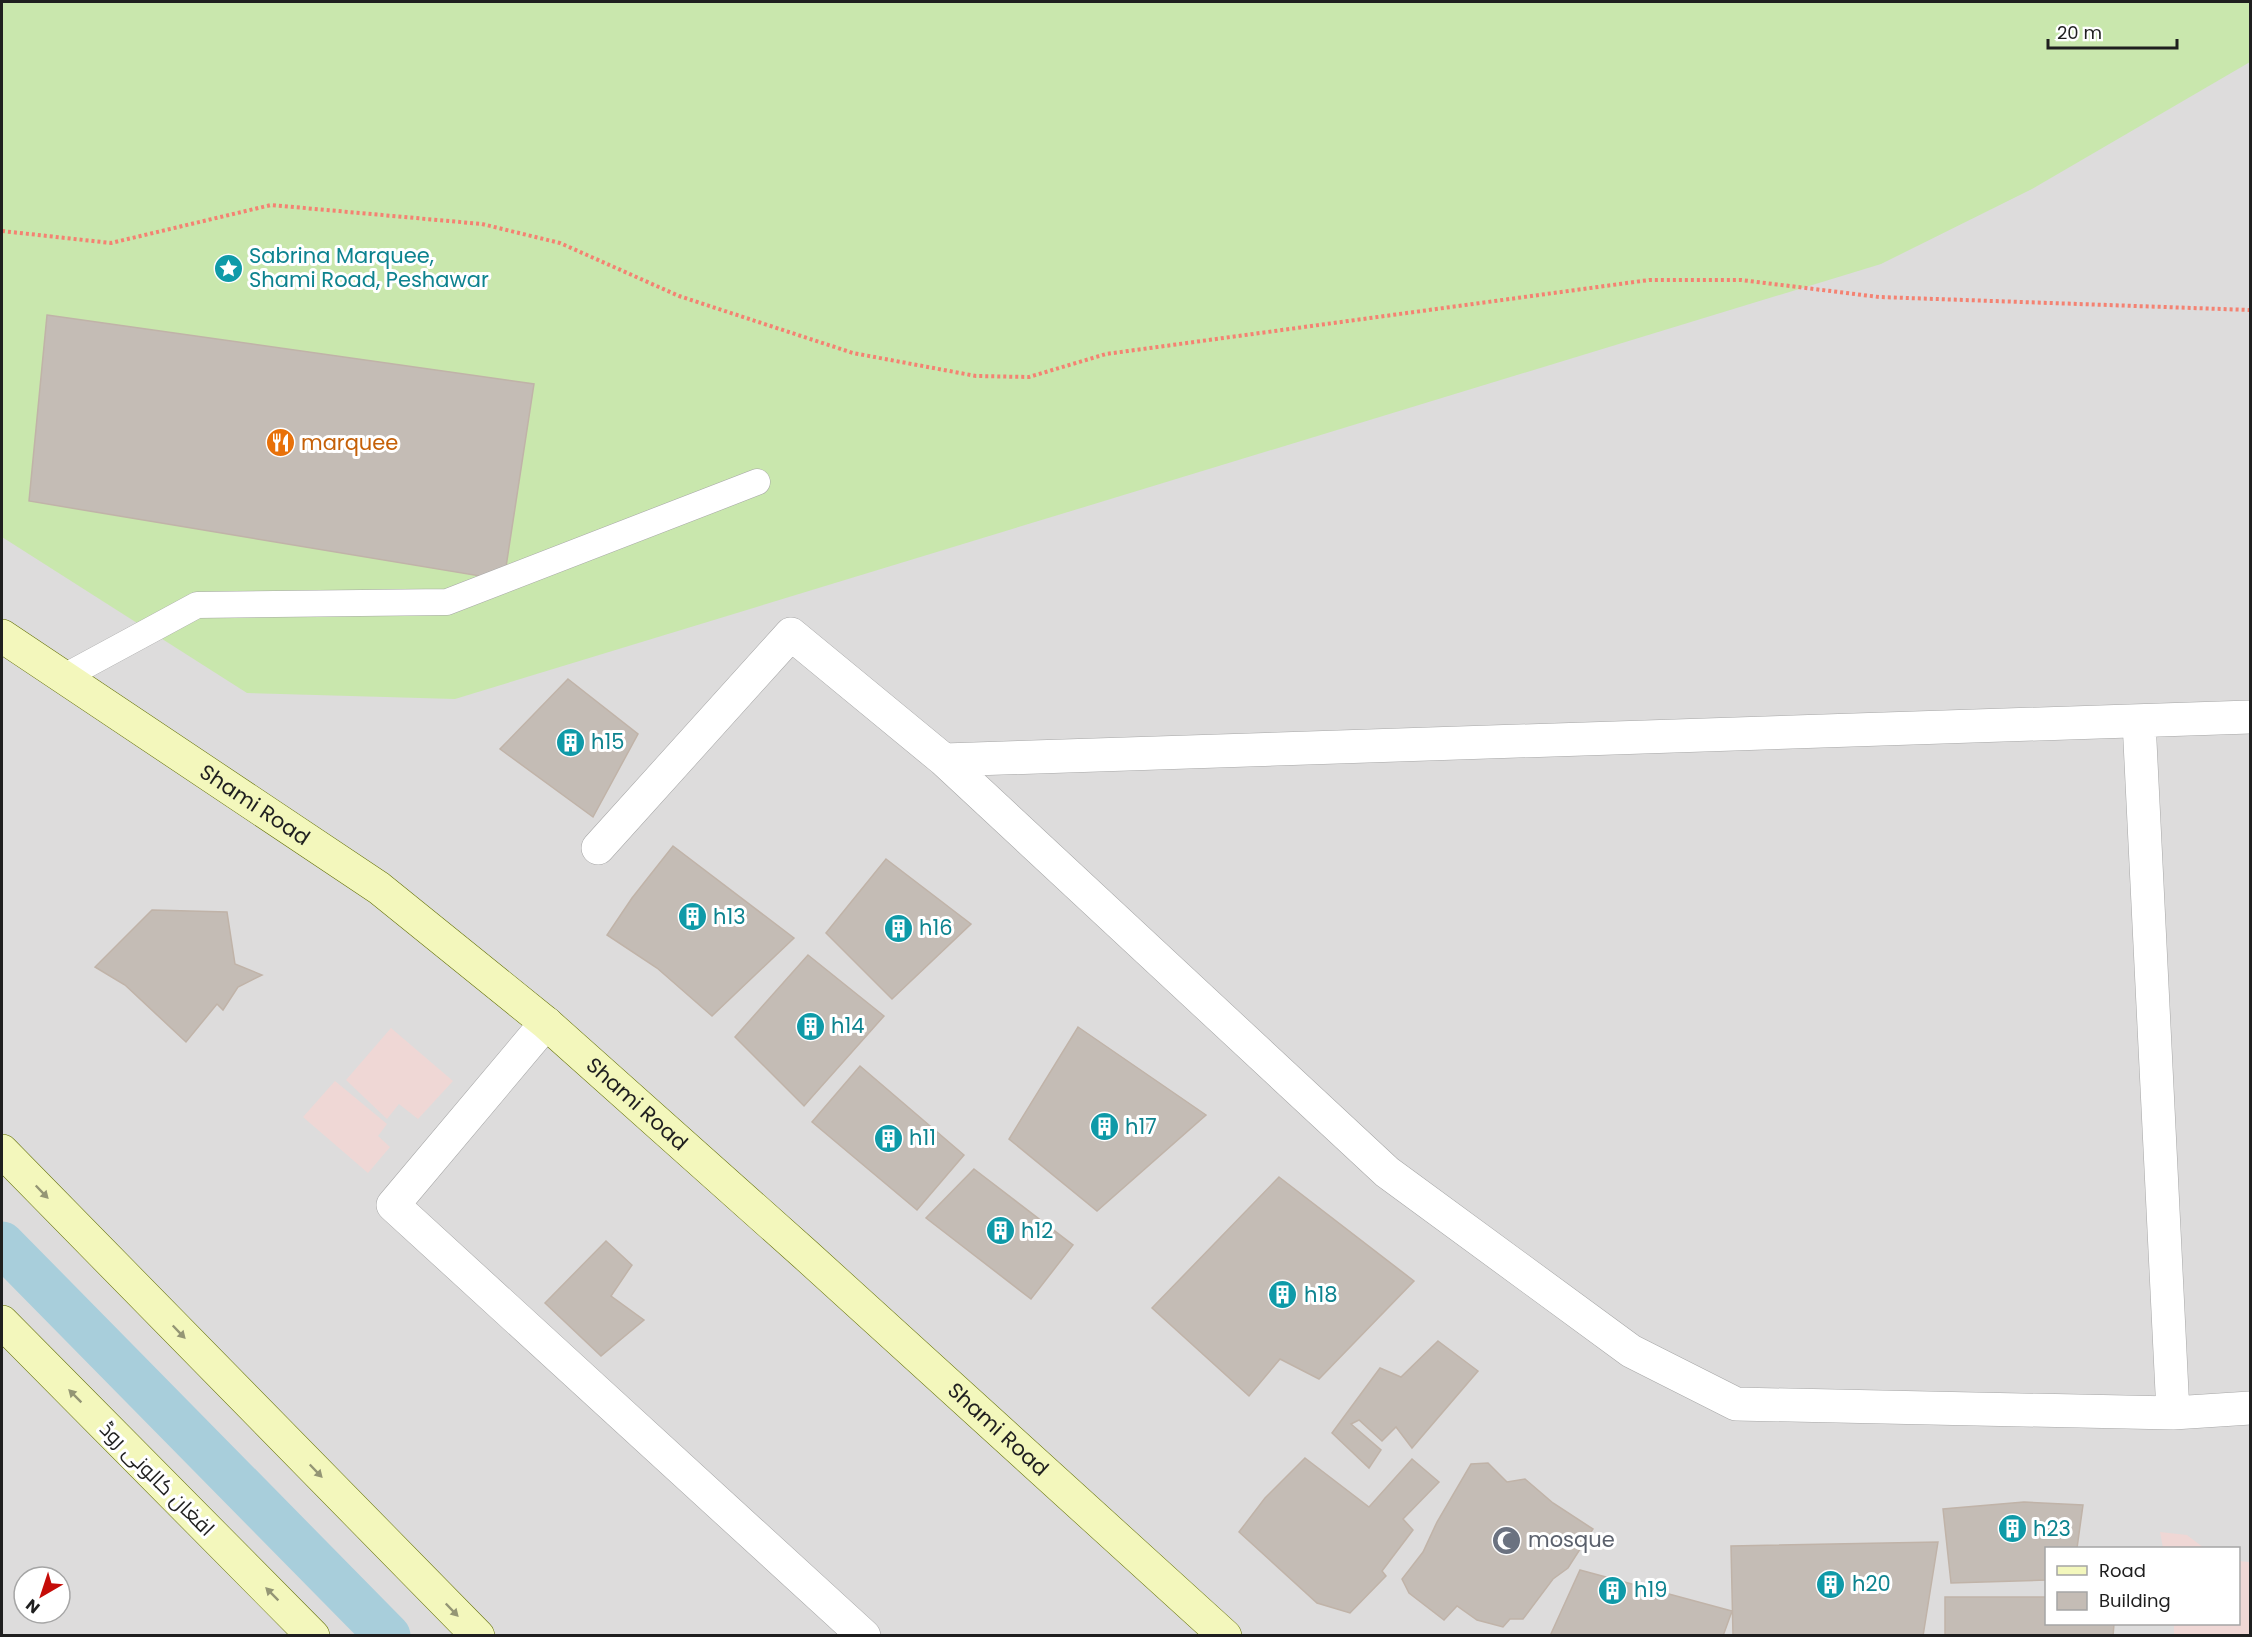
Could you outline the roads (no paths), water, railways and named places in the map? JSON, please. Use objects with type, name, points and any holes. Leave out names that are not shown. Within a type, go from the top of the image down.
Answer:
[{"type":"street","points":[[598,848],[791,634],[944,760],[1387,1172],[1631,1351],[1736,1404],[2173,1413],[2250,1408]]},
{"type":"street","name":"Shami Road","points":[[2,636],[379,888],[546,1023],[1225,1635]]},
{"type":"street","points":[[944,760],[2250,717]]},
{"type":"street","points":[[2139,721],[2173,1413]]},
{"type":"street","points":[[546,1023],[393,1205],[864,1635]]},
{"type":"street","points":[[2,1151],[478,1635]]},
{"type":"street","name":"افغان کالونی روڈ","points":[[2,1322],[313,1635]]},
{"type":"lane","points":[[64,677],[197,605],[447,602],[757,482]]},
{"type":"waterway","points":[[2,1244],[388,1636]]},
{"type":"place","name":"Sabrina Marquee, Shami Road, Peshawar","points":[[228,268]]},
{"type":"place","name":"marquee","points":[[280,443]]},
{"type":"place","name":"h15","points":[[570,742]]},
{"type":"place","name":"h13","points":[[692,917]]},
{"type":"place","name":"h16","points":[[898,928]]},
{"type":"place","name":"h14","points":[[810,1026]]},
{"type":"place","name":"h17","points":[[1104,1127]]},
{"type":"place","name":"h11","points":[[888,1138]]},
{"type":"place","name":"h12","points":[[1000,1231]]},
{"type":"place","name":"h18","points":[[1283,1295]]},
{"type":"place","name":"h23","points":[[2012,1529]]},
{"type":"place","name":"mosque","points":[[1507,1540]]},
{"type":"place","name":"h20","points":[[1831,1584]]},
{"type":"place","name":"h19","points":[[1613,1590]]}]
